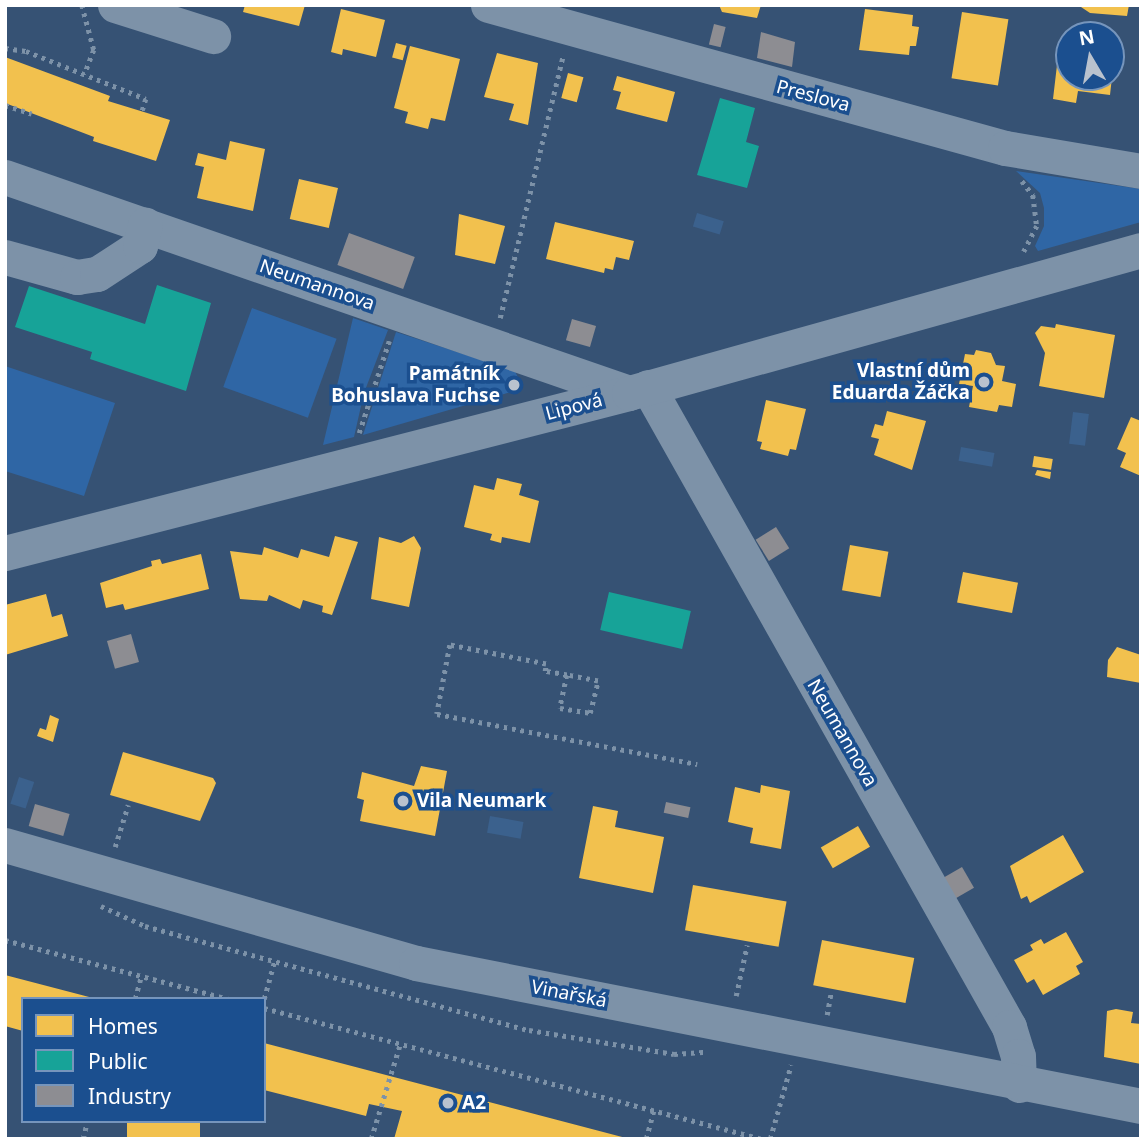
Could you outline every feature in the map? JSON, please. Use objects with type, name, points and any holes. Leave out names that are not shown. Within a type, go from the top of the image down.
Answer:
[{"type":"street","points":[[115,5],[212,36]]},
{"type":"street","name":"Preslova","points":[[506,8],[1005,148],[1141,171]]},
{"type":"street","name":"Neumannova","points":[[5,177],[638,390],[1009,1027],[1018,1056],[1019,1085]]},
{"type":"street","points":[[5,257],[77,277],[97,274],[140,246],[145,225]]},
{"type":"street","name":"Lipová","points":[[5,553],[638,390],[1141,250]]},
{"type":"street","name":"Vinařská","points":[[5,845],[102,889],[416,963],[1019,1085],[1141,1106]]},
{"type":"path","points":[[82,5],[94,50],[85,74]]},
{"type":"path","points":[[498,323],[565,46]]},
{"type":"path","points":[[5,48],[85,74],[146,99],[142,112]]},
{"type":"path","points":[[5,105],[32,114]]},
{"type":"path","points":[[1017,264],[1037,226],[1033,195],[1023,181]]},
{"type":"path","points":[[356,444],[392,330]]},
{"type":"path","points":[[567,675],[560,708],[590,713],[598,681],[567,675],[545,671],[546,664],[450,645],[437,714],[697,764]]},
{"type":"path","points":[[128,805],[102,889],[145,926],[529,1030]]},
{"type":"path","points":[[5,940],[220,997]]},
{"type":"path","points":[[730,1026],[747,945]]},
{"type":"path","points":[[265,997],[275,961]]},
{"type":"path","points":[[136,997],[141,976]]},
{"type":"path","points":[[266,1009],[762,1139]]},
{"type":"path","points":[[371,1139],[384,1088],[400,1044]]},
{"type":"path","points":[[770,1139],[790,1069]]},
{"type":"path","points":[[646,1139],[654,1110]]},
{"type":"shaded area","points":[[1016,171],[1141,189],[1141,222],[1038,251],[1035,246],[1044,226],[1044,208],[1040,193]]},
{"type":"shaded area","points":[[697,213],[724,221],[720,235],[693,226]]},
{"type":"shaded area","points":[[252,308],[337,339],[308,418],[223,387]]},
{"type":"shaded area","points":[[353,318],[388,330],[364,393],[354,437],[323,445]]},
{"type":"shaded area","points":[[396,332],[515,371],[520,382],[518,390],[363,435]]},
{"type":"shaded area","points":[[5,366],[115,403],[84,496],[5,471]]},
{"type":"shaded area","points":[[1073,412],[1089,414],[1085,446],[1069,444]]},
{"type":"shaded area","points":[[961,447],[994,453],[992,467],[959,461]]},
{"type":"shaded area","points":[[19,777],[34,782],[26,809],[10,804]]},
{"type":"shaded area","points":[[490,816],[523,822],[521,839],[487,833]]},
{"type":"building: Homes","points":[[245,5],[305,5],[299,26],[243,12]]},
{"type":"building: Homes","points":[[719,5],[761,5],[757,18],[722,12]]},
{"type":"building: Homes","points":[[1078,5],[1129,5],[1127,16],[1090,13]]},
{"type":"building: Homes","points":[[341,9],[385,20],[376,57],[343,49],[342,55],[331,52]]},
{"type":"building: Homes","points":[[865,9],[913,15],[912,26],[919,27],[916,46],[910,46],[909,55],[859,50]]},
{"type":"building: Homes","points":[[962,12],[1008,19],[998,86],[952,78]]},
{"type":"building: Homes","points":[[396,43],[407,46],[403,60],[392,57]]},
{"type":"building: Homes","points":[[410,46],[460,59],[445,121],[431,118],[428,129],[405,123],[408,112],[394,108]]},
{"type":"building: Homes","points":[[497,53],[538,63],[528,125],[509,120],[514,104],[484,97]]},
{"type":"building: Homes","points":[[5,57],[110,96],[108,101],[170,120],[156,161],[93,141],[94,137],[5,103]]},
{"type":"building: Homes","points":[[568,73],[583,77],[577,102],[561,98]]},
{"type":"building: Homes","points":[[617,76],[675,92],[667,122],[616,109],[621,92],[613,90]]},
{"type":"building: Homes","points":[[1055,82],[1055,91],[1078,91],[1076,103],[1053,99]]},
{"type":"building: Homes","points":[[1078,91],[1110,91],[1110,95]]},
{"type":"building: Homes","points":[[230,141],[265,149],[253,211],[197,198],[204,167],[195,165],[198,153],[226,160]]},
{"type":"building: Homes","points":[[299,179],[338,188],[329,228],[290,219]]},
{"type":"building: Homes","points":[[459,214],[505,226],[495,264],[455,255]]},
{"type":"building: Homes","points":[[555,222],[634,241],[629,260],[616,257],[613,270],[605,268],[604,273],[546,259]]},
{"type":"building: Homes","points":[[1056,324],[1115,335],[1104,398],[1039,386],[1045,353],[1035,333],[1041,326],[1055,328]]},
{"type":"building: Homes","name":"Vlastní dům Eduarda Žáčka","points":[[976,350],[991,353],[996,365],[1005,366],[1002,381],[1016,384],[1012,407],[999,405],[997,412],[969,407],[973,386],[959,384],[965,354],[974,355]]},
{"type":"building: Homes","points":[[766,400],[806,409],[796,450],[790,449],[788,456],[760,449],[762,442],[757,441]]},
{"type":"building: Homes","points":[[887,411],[926,421],[912,470],[874,455],[879,439],[871,437],[875,424],[883,426]]},
{"type":"building: Homes","points":[[1131,417],[1141,421],[1141,476],[1120,467],[1126,453],[1117,449]]},
{"type":"building: Homes","points":[[1034,456],[1053,459],[1051,470],[1032,467]]},
{"type":"building: Homes","points":[[1037,470],[1051,472],[1050,479],[1035,475]]},
{"type":"building: Homes","points":[[497,478],[522,484],[519,495],[539,501],[530,543],[502,537],[501,543],[490,540],[492,534],[464,527],[474,485],[494,490]]},
{"type":"building: Homes","points":[[335,536],[358,542],[332,615],[322,612],[323,606],[303,600],[300,609],[269,595],[267,601],[240,599],[230,551],[262,555],[264,547],[298,558],[301,549],[329,557]]},
{"type":"building: Homes","points":[[414,536],[421,548],[409,607],[371,599],[379,537],[401,543]]},
{"type":"building: Homes","points":[[850,545],[888,552],[880,597],[842,590]]},
{"type":"building: Homes","points":[[201,554],[209,589],[125,610],[123,604],[106,608],[100,583],[152,566],[151,561],[160,559],[162,564]]},
{"type":"building: Homes","points":[[963,572],[1018,583],[1012,613],[957,602]]},
{"type":"building: Homes","points":[[46,594],[52,617],[62,614],[68,636],[5,655],[5,605]]},
{"type":"building: Homes","points":[[1117,647],[1141,655],[1141,683],[1107,677],[1108,660]]},
{"type":"building: Homes","points":[[50,715],[59,719],[53,742],[37,736],[40,728],[46,730]]},
{"type":"building: Homes","points":[[123,752],[213,778],[216,783],[200,821],[110,795]]},
{"type":"building: Homes","name":"Vila Neumark","points":[[421,766],[447,771],[435,836],[360,821],[364,800],[357,798],[362,772],[414,786]]},
{"type":"building: Homes","points":[[761,785],[790,791],[781,849],[750,843],[753,828],[728,822],[735,787],[760,793]]},
{"type":"building: Homes","points":[[593,806],[618,811],[615,827],[664,837],[653,893],[579,878]]},
{"type":"building: Homes","points":[[858,826],[870,847],[833,868],[821,847]]},
{"type":"building: Homes","points":[[1063,835],[1084,872],[1030,903],[1027,896],[1021,899],[1010,866]]},
{"type":"building: Homes","points":[[693,885],[787,901],[779,947],[685,930]]},
{"type":"building: Homes","points":[[1066,932],[1083,962],[1076,966],[1080,974],[1043,995],[1034,979],[1027,983],[1014,960],[1033,950],[1030,945],[1041,939],[1044,944]]},
{"type":"building: Homes","points":[[822,940],[914,958],[905,1003],[813,985]]},
{"type":"building: Homes","points":[[5,975],[89,997],[21,997],[21,1030],[5,1026]]},
{"type":"building: Homes","points":[[1116,1009],[1133,1012],[1131,1023],[1141,1024],[1141,1064],[1104,1057],[1107,1011]]},
{"type":"building: Homes","points":[[266,1044],[626,1139],[394,1139],[402,1111],[369,1104],[366,1116],[266,1091]]},
{"type":"building: Homes","points":[[127,1123],[200,1123],[200,1139],[127,1139]]},
{"type":"building: Public","points":[[720,98],[755,108],[746,142],[759,146],[747,188],[697,175]]},
{"type":"building: Public","points":[[157,285],[211,303],[186,391],[90,359],[92,352],[15,327],[29,286],[145,324]]},
{"type":"building: Public","points":[[609,592],[691,611],[682,649],[600,630]]},
{"type":"building: Industry","points":[[714,24],[726,27],[721,47],[709,44]]},
{"type":"building: Industry","points":[[761,32],[795,42],[792,67],[757,58]]},
{"type":"building: Industry","points":[[349,233],[415,257],[403,289],[337,265]]},
{"type":"building: Industry","points":[[572,319],[596,326],[590,347],[566,340]]},
{"type":"building: Industry","points":[[776,527],[789,548],[769,561],[756,540]]},
{"type":"building: Industry","points":[[131,634],[139,662],[115,669],[107,641]]},
{"type":"building: Industry","points":[[666,802],[690,807],[688,818],[664,813]]},
{"type":"building: Industry","points":[[35,804],[70,814],[63,836],[29,826]]},
{"type":"building: Industry","points":[[962,867],[974,888],[955,899],[943,878]]},
{"type":"place","name":"Vlastní dům Eduarda Žáčka","points":[[984,382]]},
{"type":"place","name":"Památník Bohuslava Fuchse","points":[[514,385]]},
{"type":"place","name":"Vila Neumark","points":[[403,801]]},
{"type":"place","name":"A2","points":[[448,1103]]}]
